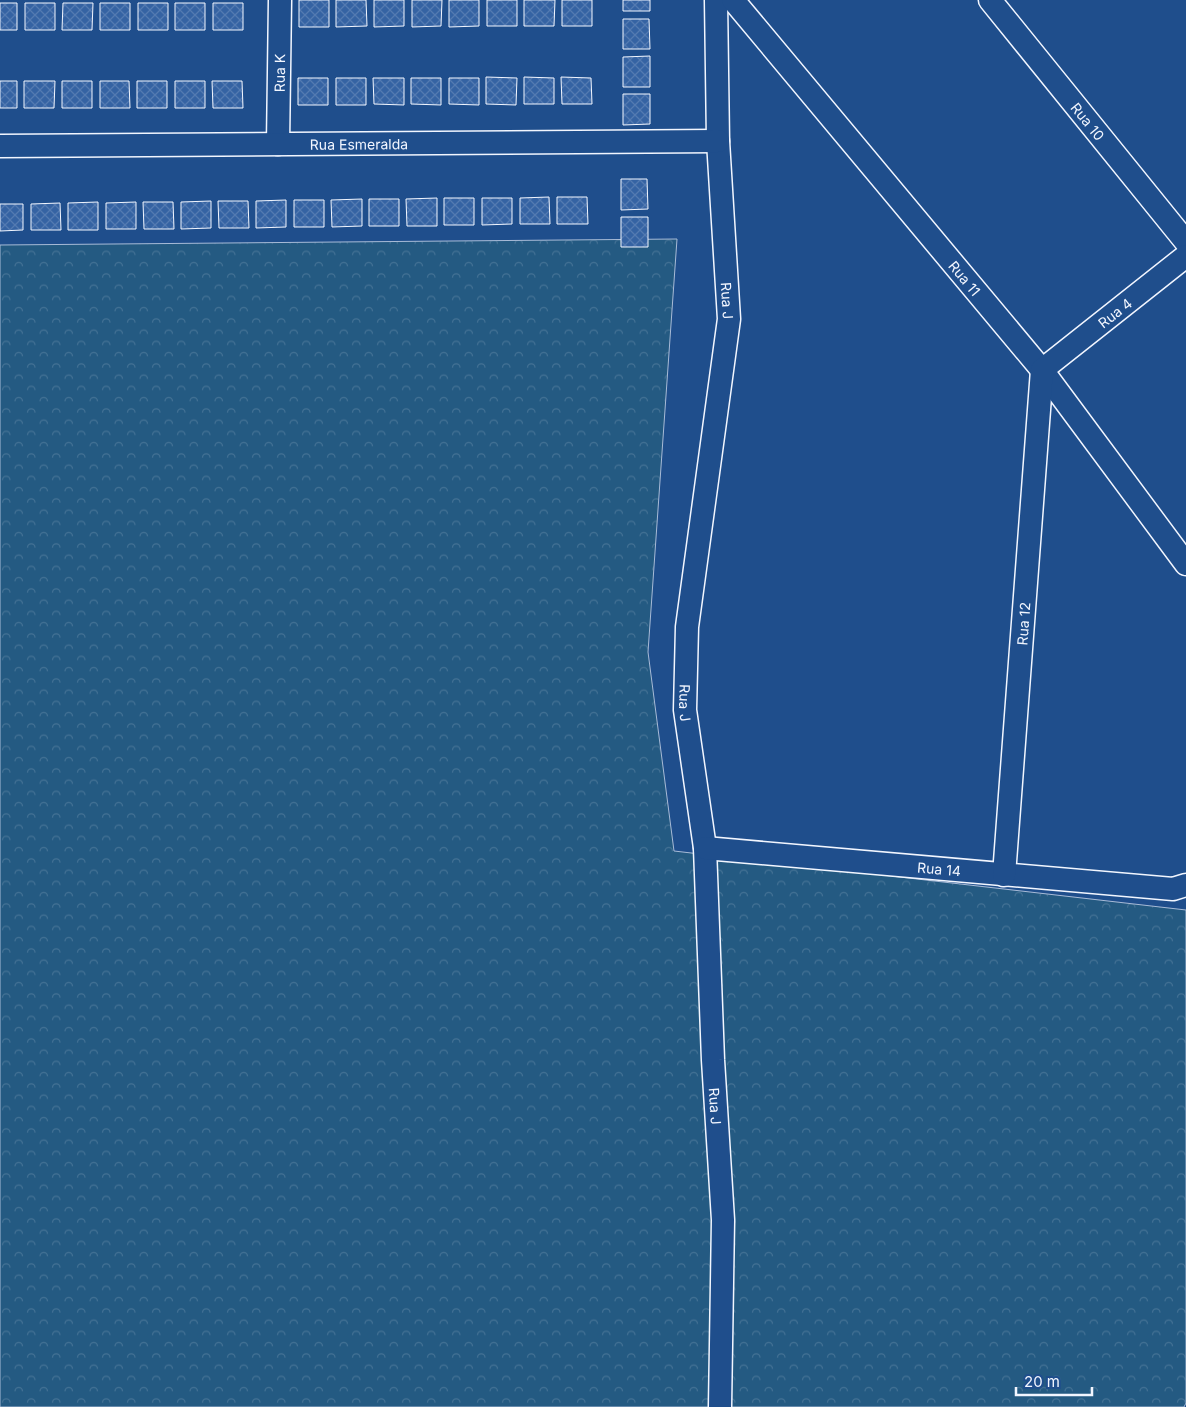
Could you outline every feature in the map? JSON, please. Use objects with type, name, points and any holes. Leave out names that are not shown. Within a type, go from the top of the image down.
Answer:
[{"type":"street","name":"Rua K","points":[[278,144],[280,0]]},
{"type":"street","name":"Rua J","points":[[716,0],[718,141],[728,319],[687,627],[685,710],[705,848],[713,1060],[723,1220],[720,1407]]},
{"type":"street","name":"Rua 11","points":[[734,0],[1042,370],[1186,564]]},
{"type":"street","name":"Rua 10","points":[[990,0],[1186,242]]},
{"type":"street","name":"Rua Esmeralda","points":[[0,146],[718,141]]},
{"type":"street","name":"Rua 4","points":[[1042,370],[1186,256]]},
{"type":"street","name":"Rua 12","points":[[1004,875],[1042,370]]},
{"type":"street","name":"Rua 14","points":[[705,848],[1004,875],[1179,887]]},
{"type":"green space","points":[[677,239],[648,652],[674,851],[1186,910],[1186,1403],[1184,1407],[0,1407],[0,245]]},
{"type":"building","points":[[299,0],[329,0],[329,27],[299,27]]},
{"type":"building","points":[[336,0],[366,0],[367,26],[336,27]]},
{"type":"building","points":[[374,0],[404,0],[404,26],[374,27]]},
{"type":"building","points":[[412,0],[442,0],[441,26],[412,27]]},
{"type":"building","points":[[449,0],[479,0],[479,26],[449,27]]},
{"type":"building","points":[[487,0],[517,0],[517,26],[487,26]]},
{"type":"building","points":[[524,0],[555,0],[554,26],[524,26]]},
{"type":"building","points":[[562,0],[592,0],[592,26],[562,26]]},
{"type":"building","points":[[623,0],[650,0],[650,11],[623,11]]},
{"type":"building","points":[[0,3],[17,3],[17,30],[0,30]]},
{"type":"building","points":[[25,3],[55,3],[55,30],[25,30]]},
{"type":"building","points":[[63,3],[93,3],[92,30],[62,30]]},
{"type":"building","points":[[100,3],[130,3],[130,30],[100,30]]},
{"type":"building","points":[[138,3],[168,3],[168,30],[138,30]]},
{"type":"building","points":[[175,3],[205,3],[205,30],[175,30]]},
{"type":"building","points":[[213,3],[243,3],[243,30],[213,30]]},
{"type":"building","points":[[623,19],[649,19],[650,49],[623,49]]},
{"type":"building","points":[[650,56],[650,87],[623,87],[623,57]]},
{"type":"building","points":[[486,77],[517,78],[516,105],[486,104]]},
{"type":"building","points":[[524,77],[554,78],[554,104],[524,104]]},
{"type":"building","points":[[561,77],[591,78],[592,104],[562,104]]},
{"type":"building","points":[[298,78],[328,78],[328,105],[298,105]]},
{"type":"building","points":[[336,78],[366,78],[366,105],[336,105]]},
{"type":"building","points":[[373,78],[404,78],[404,105],[374,104]]},
{"type":"building","points":[[411,78],[441,78],[441,105],[411,104]]},
{"type":"building","points":[[449,78],[479,78],[479,105],[449,104]]},
{"type":"building","points":[[0,81],[17,81],[17,108],[0,108]]},
{"type":"building","points":[[24,81],[55,81],[54,108],[24,108]]},
{"type":"building","points":[[62,81],[92,81],[92,108],[62,108]]},
{"type":"building","points":[[100,81],[129,81],[130,108],[100,108]]},
{"type":"building","points":[[137,81],[167,81],[167,108],[137,108]]},
{"type":"building","points":[[175,81],[205,81],[205,108],[175,108]]},
{"type":"building","points":[[212,81],[242,81],[243,108],[213,108]]},
{"type":"building","points":[[623,94],[650,94],[650,124],[623,125]]},
{"type":"building","points":[[621,179],[647,179],[648,209],[621,210]]},
{"type":"building","points":[[549,197],[550,224],[520,224],[520,198]]},
{"type":"building","points":[[557,197],[587,197],[588,224],[557,224]]},
{"type":"building","points":[[437,198],[437,226],[407,226],[406,199]]},
{"type":"building","points":[[444,198],[474,198],[474,225],[444,225]]},
{"type":"building","points":[[482,198],[512,198],[512,224],[482,225]]},
{"type":"building","points":[[362,199],[362,226],[332,227],[331,200]]},
{"type":"building","points":[[369,199],[399,199],[399,226],[369,226]]},
{"type":"building","points":[[286,200],[286,227],[256,228],[256,201]]},
{"type":"building","points":[[294,200],[324,200],[324,227],[294,227]]},
{"type":"building","points":[[211,201],[211,228],[181,229],[181,202]]},
{"type":"building","points":[[218,201],[248,201],[249,228],[219,228]]},
{"type":"building","points":[[98,202],[98,230],[68,230],[68,203]]},
{"type":"building","points":[[136,202],[136,229],[106,229],[106,203]]},
{"type":"building","points":[[143,202],[173,202],[174,229],[144,229]]},
{"type":"building","points":[[60,203],[61,230],[31,230],[31,204]]},
{"type":"building","points":[[0,204],[23,204],[23,230],[0,231]]},
{"type":"building","points":[[621,217],[648,217],[648,247],[621,247]]}]
